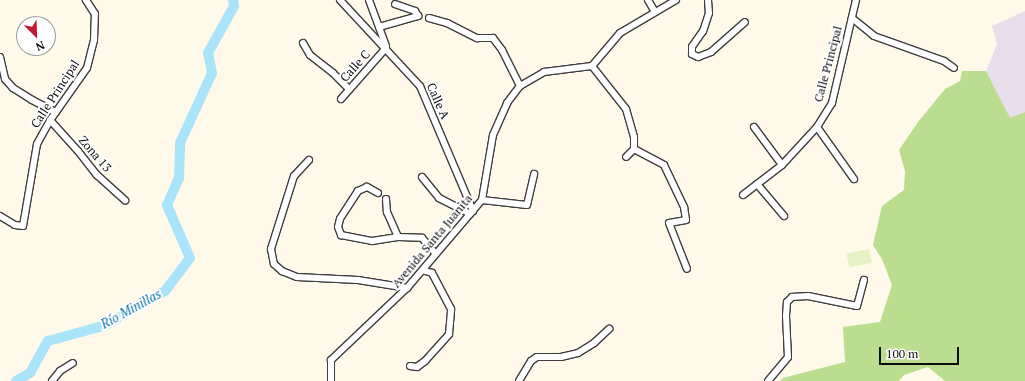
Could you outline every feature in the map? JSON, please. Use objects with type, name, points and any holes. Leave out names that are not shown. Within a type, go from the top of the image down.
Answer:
[{"type":"street","name":"Calle Principal","points":[[0,216],[15,225],[23,226],[37,144],[50,120],[87,68],[94,40],[95,14],[86,0]]},
{"type":"street","name":"Calle A","points":[[340,0],[420,86],[471,213]]},
{"type":"street","points":[[369,0],[387,49]]},
{"type":"street","points":[[648,0],[655,12]]},
{"type":"street","points":[[626,156],[634,149],[634,137],[626,109],[592,66],[620,33],[676,0]]},
{"type":"street","points":[[708,0],[709,13],[703,31],[692,47],[692,54],[698,57],[711,52],[745,22]]},
{"type":"street","name":"Calle Principal","points":[[743,195],[782,165],[817,127],[832,102],[856,0]]},
{"type":"street","points":[[379,27],[418,16],[415,11],[395,4]]},
{"type":"street","points":[[429,18],[447,23],[477,38],[493,38],[502,50],[520,86]]},
{"type":"street","points":[[852,18],[874,36],[944,60],[954,68]]},
{"type":"street","points":[[303,43],[310,55],[334,73],[349,89]]},
{"type":"street","name":"Calle C","points":[[341,99],[387,49]]},
{"type":"street","points":[[0,60],[5,79],[13,88],[32,100],[56,112]]},
{"type":"street","name":"Avenida Santa Juanita","points":[[331,381],[331,360],[407,288],[435,253],[482,200],[493,135],[507,102],[520,86],[544,72],[592,66]]},
{"type":"street","name":"Zona 13","points":[[50,120],[97,175],[125,200]]},
{"type":"street","points":[[754,127],[782,165]]},
{"type":"street","points":[[817,127],[854,179]]},
{"type":"street","points":[[634,149],[664,165],[684,207],[686,220],[669,223],[687,269]]},
{"type":"street","points":[[309,160],[294,176],[271,249],[274,264],[282,271],[297,277],[358,280],[407,288]]},
{"type":"street","points":[[482,200],[527,205],[534,174]]},
{"type":"street","points":[[422,177],[439,198],[471,213]]},
{"type":"street","points":[[757,184],[784,216]]},
{"type":"street","points":[[378,194],[367,187],[358,191],[340,219],[338,227],[341,235],[372,241],[398,236],[422,238],[435,253]]},
{"type":"street","points":[[386,199],[387,212],[398,236]]},
{"type":"street","points":[[410,366],[417,367],[425,361],[450,334],[451,309],[432,273],[422,270]]},
{"type":"street","points":[[768,381],[788,357],[786,316],[787,302],[792,297],[808,296],[857,306],[864,280]]},
{"type":"street","points":[[519,381],[531,361],[537,357],[561,357],[578,353],[594,343],[609,329]]},
{"type":"street","points":[[52,381],[60,370],[73,363]]},
{"type":"shaded area","points":[[1025,11],[1025,112],[1010,119],[986,71],[997,44],[992,26]]},
{"type":"green space","points":[[962,71],[986,71],[1010,118],[1025,112],[1025,381],[945,381],[928,367],[904,375],[899,381],[780,381],[783,378],[845,362],[843,327],[880,322],[892,285],[882,259],[873,245],[882,206],[904,190],[905,171],[899,150],[918,122],[945,89],[960,81]]},
{"type":"green space","points":[[869,249],[872,263],[849,267],[847,254]]},
{"type":"waterway","name":"Río Minillas","points":[[16,381],[30,373],[48,341],[106,325],[165,291],[190,258],[167,205],[179,178],[180,143],[212,73],[208,53],[234,6],[233,0]]}]
